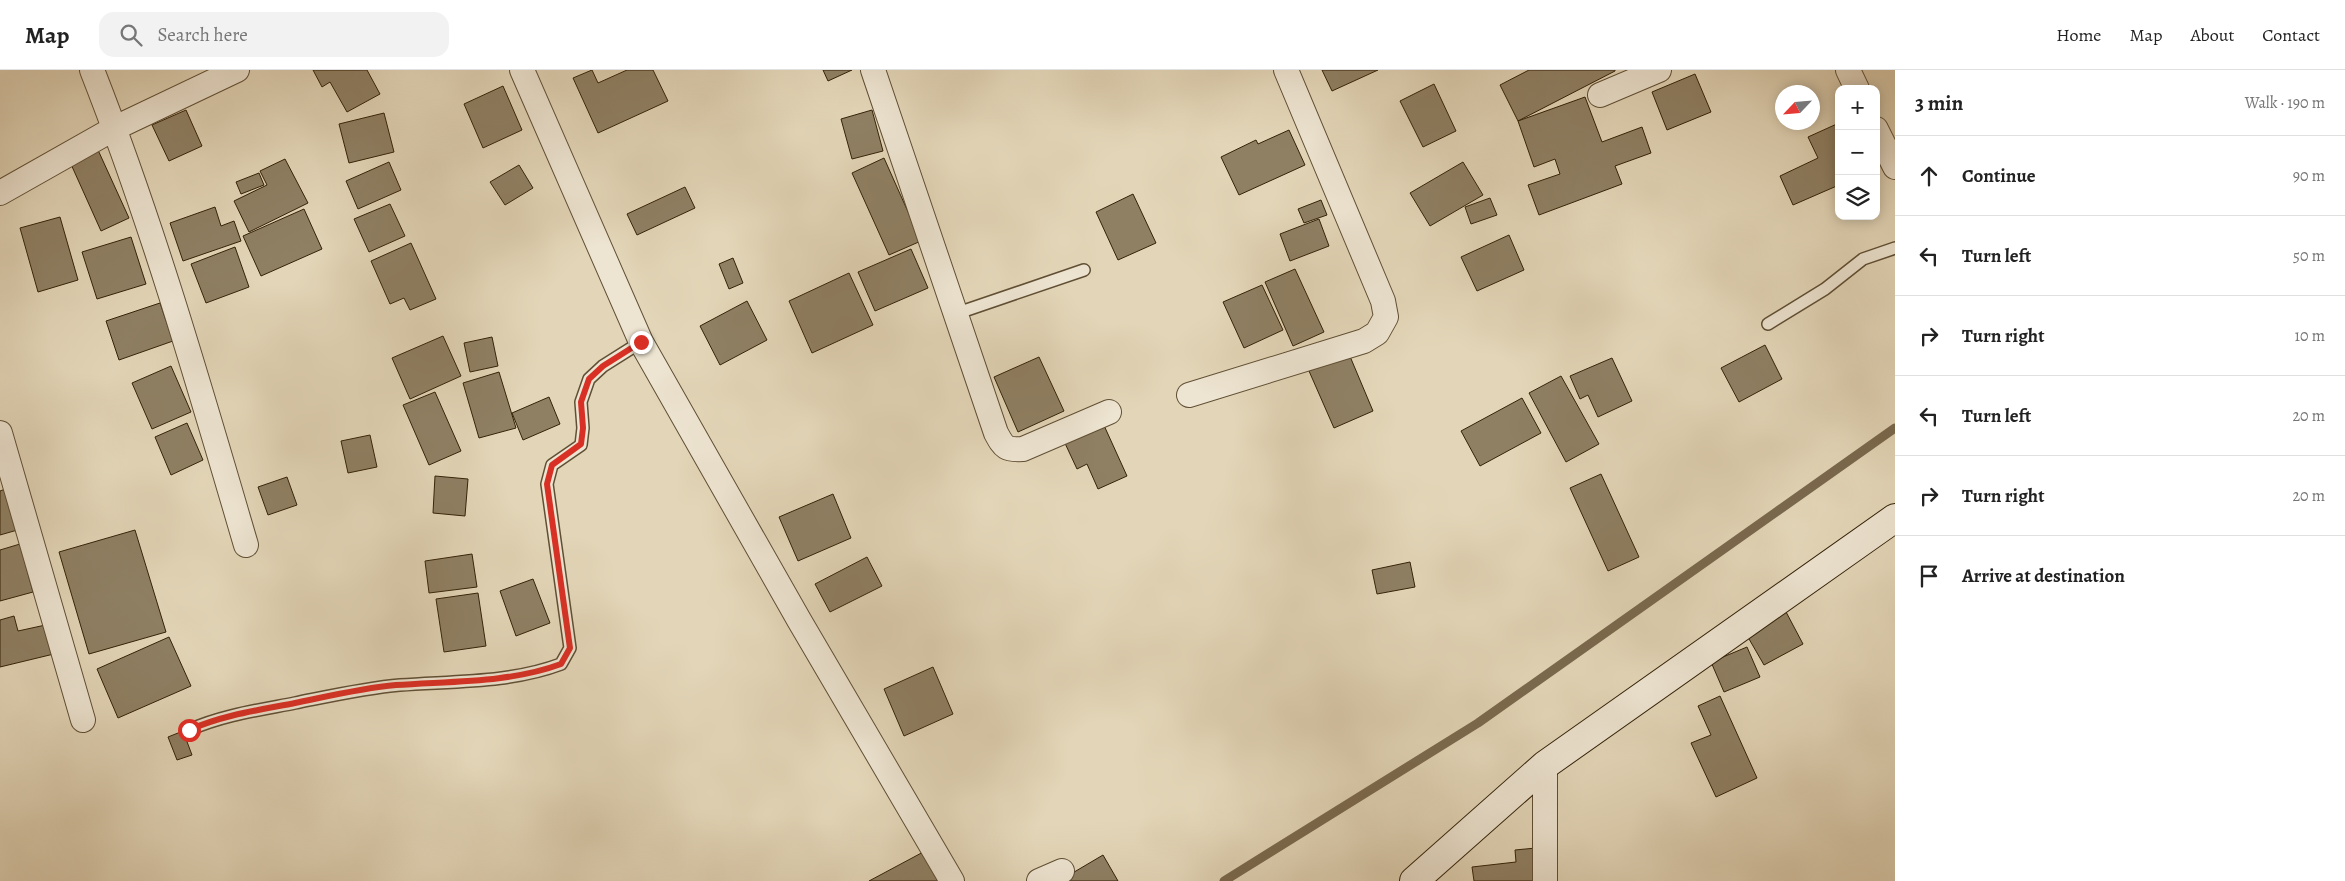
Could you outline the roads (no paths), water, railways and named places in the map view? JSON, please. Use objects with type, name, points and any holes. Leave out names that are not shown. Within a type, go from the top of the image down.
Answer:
[{"type":"street","points":[[92,70],[115,128],[176,306],[246,545]]},
{"type":"street","points":[[0,193],[115,128],[237,70]]},
{"type":"street","points":[[522,70],[641,342],[798,620],[952,881]]},
{"type":"street","points":[[872,70],[996,433],[1002,444],[1010,450],[1023,449],[1109,412]]},
{"type":"street","points":[[1189,395],[1364,341],[1377,333],[1386,318],[1383,302],[1286,70]]},
{"type":"street","points":[[1600,95],[1659,70]]},
{"type":"street","points":[[1848,70],[1855,85]]},
{"type":"street","points":[[1876,130],[1895,167]]},
{"type":"street","points":[[0,433],[83,720]]},
{"type":"street","points":[[1414,881],[1545,765],[1895,518]]},
{"type":"street","points":[[1545,765],[1545,881]]},
{"type":"street","points":[[1039,881],[1062,871]]},
{"type":"lane","points":[[1768,324],[1825,289],[1864,259],[1895,248]]},
{"type":"lane","points":[[956,314],[1084,270]]},
{"type":"lane","points":[[189,730],[211,720],[237,714],[376,687],[504,677],[542,671],[561,664],[570,648],[547,484],[552,465],[581,444],[583,428],[581,402],[589,379],[603,366],[641,342]]},
{"type":"waterway","points":[[1224,881],[1478,723],[1895,428]]}]
